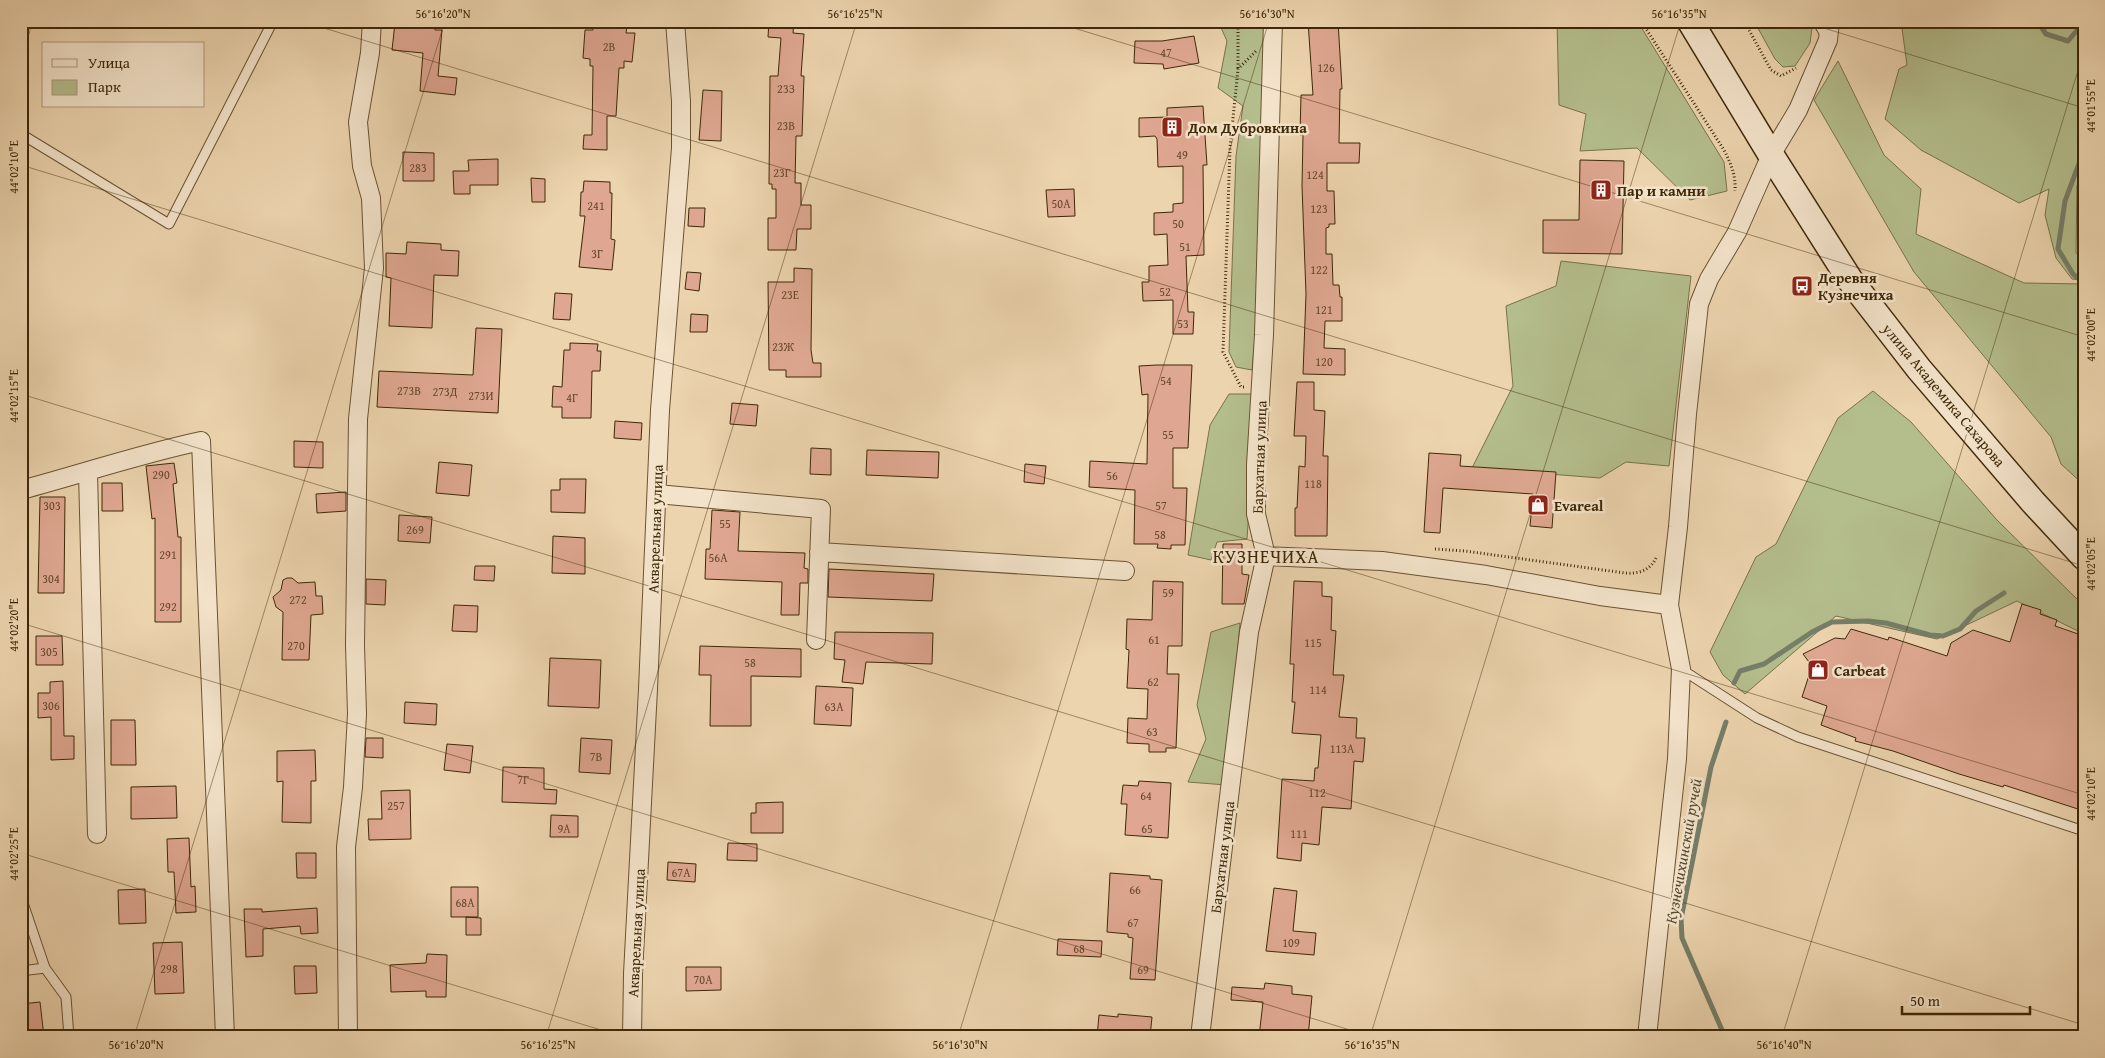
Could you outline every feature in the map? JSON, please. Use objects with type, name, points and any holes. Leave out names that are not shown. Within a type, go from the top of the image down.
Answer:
[{"type":"main road","name":"улица Академика Сахарова","points":[[1690,21],[1771,155],[1850,280],[1902,346],[2026,495],[2083,557]]},
{"type":"street","points":[[348,1037],[346,847],[353,787],[357,714],[355,645],[358,420],[374,268],[370,198],[362,166],[358,122],[370,53],[372,21]]},
{"type":"street","name":"Акварельная улица","points":[[632,1037],[633,974],[660,410],[681,148],[681,101],[675,21]]},
{"type":"street","points":[[1647,1037],[1677,759],[1681,669],[1669,604],[1678,527],[1686,414],[1699,304],[1709,279],[1738,232],[1771,155],[1798,110],[1828,40],[1830,21]]},
{"type":"street","name":"Бархатная улица","points":[[1200,1037],[1249,632],[1266,556],[1256,514],[1256,465],[1262,386],[1273,28]]},
{"type":"street","points":[[21,490],[88,472],[150,452],[201,441],[225,1037]]},
{"type":"street","points":[[88,472],[97,834]]},
{"type":"street","points":[[657,494],[821,509],[816,640]]},
{"type":"street","points":[[819,552],[1125,572]]},
{"type":"street","points":[[1266,556],[1382,560],[1486,575],[1600,596],[1669,604]]},
{"type":"lane","points":[[21,134],[170,224],[273,21]]},
{"type":"lane","points":[[1817,21],[1828,40]]},
{"type":"lane","points":[[1681,669],[1756,718],[1798,737],[2084,831]]},
{"type":"lane","points":[[21,898],[45,968],[66,996],[69,1037]]},
{"type":"lane","points":[[21,971],[45,968]]},
{"type":"path","points":[[1238,21],[1238,69],[1230,148],[1222,352],[1241,387],[1262,386]]},
{"type":"path","points":[[1641,21],[1724,150],[1733,168],[1736,180],[1735,194]]},
{"type":"path","points":[[1744,21],[1771,70],[1781,76],[1796,69],[1802,61]]},
{"type":"path","points":[[1238,69],[1273,28]]},
{"type":"path","points":[[1430,549],[1465,551],[1639,574],[1654,563],[1658,554]]},
{"type":"green space","points":[[1218,21],[1269,21],[1263,253],[1252,370],[1236,367],[1229,352],[1236,156],[1243,106],[1218,88],[1227,41]]},
{"type":"green space","points":[[1557,21],[1638,22],[1724,162],[1727,191],[1690,200],[1637,148],[1580,151],[1586,114],[1559,105]]},
{"type":"green space","points":[[1754,21],[1782,21],[1785,26],[1788,21],[1813,21],[1810,43],[1795,66],[1783,67],[1775,59]]},
{"type":"green space","points":[[1901,21],[2084,21],[2084,179],[2077,185],[2076,253],[2084,259],[2084,280],[2072,279],[2056,258],[2045,215],[2049,189],[2019,203],[1921,150],[1885,119],[1899,69],[1907,65]]},
{"type":"green space","points":[[1838,61],[1884,155],[1921,189],[1916,234],[2024,283],[2084,284],[2084,485],[2061,464],[2051,437],[1914,272],[1814,100]]},
{"type":"green space","points":[[2084,182],[2084,256],[2078,252],[2078,186]]},
{"type":"green space","points":[[1561,261],[1691,276],[1669,466],[1626,462],[1600,478],[1472,468],[1513,386],[1506,306],[1556,286]]},
{"type":"green space","points":[[1873,391],[1911,422],[1997,520],[2084,606],[2084,634],[2017,601],[1937,639],[1836,616],[1745,694],[1723,675],[1710,652],[1756,557],[1776,544],[1838,418]]},
{"type":"green space","points":[[1229,394],[1257,394],[1247,539],[1217,542],[1211,560],[1188,555],[1210,425]]},
{"type":"green space","points":[[1240,623],[1226,785],[1188,782],[1206,739],[1197,705],[1211,632]]},
{"type":"building","points":[[403,21],[436,21],[435,30],[442,30],[438,76],[457,78],[455,95],[420,91],[423,53],[392,50],[395,23],[403,23]]},
{"type":"building","points":[[769,21],[794,21],[793,33],[804,34],[801,76],[804,76],[802,136],[796,136],[795,183],[801,183],[801,205],[811,205],[811,229],[797,229],[796,250],[768,250],[768,218],[776,218],[776,189],[772,189],[772,184],[769,184],[770,76],[778,76],[781,38],[768,37]]},
{"type":"building","points":[[1308,21],[1338,21],[1342,89],[1340,89],[1339,143],[1360,143],[1359,163],[1327,163],[1327,191],[1334,191],[1335,224],[1329,224],[1329,227],[1326,228],[1326,254],[1332,254],[1333,285],[1339,285],[1340,297],[1342,297],[1342,321],[1325,321],[1324,348],[1345,349],[1345,375],[1303,374],[1306,294],[1302,186],[1303,135],[1300,135],[1301,95],[1313,95]]},
{"type":"building","points":[[593,23],[627,26],[626,33],[635,33],[632,62],[624,61],[624,68],[619,68],[616,116],[607,116],[607,150],[583,149],[584,135],[592,135],[593,66],[590,66],[590,59],[583,58],[585,30],[593,30]]},
{"type":"building","points":[[1194,36],[1199,63],[1164,69],[1163,64],[1134,63],[1135,41],[1162,41]]},
{"type":"building","points":[[703,90],[722,91],[721,141],[699,140]]},
{"type":"building","points":[[1203,106],[1207,165],[1203,165],[1204,255],[1186,256],[1188,312],[1194,312],[1193,334],[1173,334],[1173,300],[1143,301],[1142,282],[1149,282],[1149,266],[1168,265],[1167,234],[1154,235],[1154,213],[1173,212],[1173,204],[1183,203],[1183,166],[1158,167],[1157,139],[1155,136],[1139,137],[1139,118],[1167,117],[1167,108]]},
{"type":"building","points":[[403,152],[434,153],[434,181],[403,181]]},
{"type":"building","points":[[498,159],[498,185],[470,185],[470,194],[454,194],[453,171],[469,171],[468,160]]},
{"type":"building","name":"Пар и камни","points":[[1580,160],[1624,161],[1622,254],[1543,253],[1543,220],[1579,220]]},
{"type":"building","points":[[531,178],[545,179],[545,202],[532,202]]},
{"type":"building","points":[[584,181],[610,182],[610,193],[612,193],[611,239],[615,240],[612,270],[579,267],[585,216],[580,216],[581,192],[583,192]]},
{"type":"building","points":[[1074,189],[1075,216],[1048,217],[1046,190]]},
{"type":"building","points":[[689,208],[705,208],[704,227],[688,226]]},
{"type":"building","points":[[407,242],[441,244],[441,250],[459,251],[458,276],[434,275],[432,328],[389,326],[391,278],[386,277],[386,253],[406,254]]},
{"type":"building","points":[[794,268],[812,269],[811,350],[813,363],[821,363],[821,377],[786,377],[786,370],[769,370],[768,282],[794,282]]},
{"type":"building","points":[[687,272],[701,273],[699,291],[685,289]]},
{"type":"building","points":[[555,293],[572,294],[570,320],[553,319]]},
{"type":"building","points":[[691,314],[708,315],[707,332],[690,332]]},
{"type":"building","points":[[476,328],[502,329],[498,413],[377,407],[379,371],[473,375]]},
{"type":"building","points":[[570,343],[598,344],[597,351],[601,351],[600,371],[592,371],[591,418],[562,418],[562,407],[552,407],[553,386],[562,387],[564,350],[570,350]]},
{"type":"building","points":[[1192,365],[1188,448],[1173,448],[1173,488],[1187,488],[1185,545],[1171,545],[1171,549],[1157,548],[1158,544],[1134,544],[1135,490],[1089,487],[1090,461],[1147,464],[1148,394],[1142,395],[1139,366]]},
{"type":"building","points":[[1297,382],[1314,382],[1314,410],[1325,411],[1323,456],[1328,456],[1327,536],[1295,536],[1295,508],[1297,508],[1299,466],[1305,467],[1306,436],[1294,436]]},
{"type":"building","points":[[732,403],[758,405],[756,426],[730,424]]},
{"type":"building","points":[[615,421],[642,423],[641,440],[614,438]]},
{"type":"building","points":[[294,441],[323,442],[323,468],[294,467]]},
{"type":"building","points":[[811,448],[831,449],[831,475],[810,474]]},
{"type":"building","points":[[867,450],[939,452],[938,478],[866,475]]},
{"type":"building","points":[[1429,453],[1461,455],[1460,466],[1556,472],[1552,528],[1530,526],[1533,494],[1443,488],[1440,533],[1424,532]]},
{"type":"building","points":[[439,462],[472,465],[469,496],[436,493]]},
{"type":"building","points":[[174,463],[177,483],[173,484],[178,537],[181,537],[181,622],[155,622],[155,518],[152,519],[146,466]]},
{"type":"building","points":[[1025,464],[1046,466],[1044,484],[1024,482]]},
{"type":"building","points":[[560,479],[586,479],[585,513],[551,512],[551,490],[560,490]]},
{"type":"building","points":[[102,483],[122,483],[123,511],[102,511]]},
{"type":"building","points":[[346,492],[346,511],[317,513],[316,494]]},
{"type":"building","points":[[40,497],[65,497],[64,593],[38,593]]},
{"type":"building","points":[[712,510],[740,512],[738,551],[805,553],[804,568],[808,569],[808,583],[800,583],[799,615],[781,615],[782,582],[705,579],[706,549],[710,549]]},
{"type":"building","points":[[399,515],[432,517],[430,543],[398,541]]},
{"type":"building","points":[[553,536],[585,538],[585,574],[552,573]]},
{"type":"building","points":[[1223,544],[1242,544],[1242,574],[1249,575],[1244,604],[1222,604]]},
{"type":"building","points":[[475,566],[495,566],[494,581],[474,580]]},
{"type":"building","points":[[829,569],[934,574],[932,601],[828,597]]},
{"type":"building","points":[[292,578],[298,583],[315,582],[316,596],[322,596],[323,614],[311,615],[309,660],[282,660],[283,612],[276,607],[273,597],[281,590],[283,580]]},
{"type":"building","points":[[366,579],[386,580],[385,605],[366,604]]},
{"type":"building","points":[[1153,581],[1183,582],[1182,646],[1168,646],[1167,674],[1179,674],[1176,748],[1166,748],[1166,752],[1149,752],[1149,744],[1127,743],[1128,718],[1147,719],[1148,689],[1127,688],[1129,650],[1126,649],[1127,619],[1152,620]]},
{"type":"building","points":[[1294,581],[1322,582],[1322,596],[1332,597],[1331,630],[1336,631],[1333,675],[1344,675],[1339,717],[1357,718],[1356,738],[1365,738],[1363,762],[1354,761],[1351,809],[1322,807],[1319,845],[1302,843],[1301,861],[1277,858],[1282,779],[1314,781],[1315,768],[1318,768],[1321,735],[1292,733],[1295,702],[1292,702],[1294,664],[1290,664]]},
{"type":"building","points":[[2022,604],[2041,610],[2040,614],[2057,620],[2055,626],[2084,636],[2084,811],[2004,785],[2003,787],[1959,774],[1893,751],[1855,741],[1856,738],[1821,725],[1827,706],[1802,697],[1812,666],[1803,654],[1835,638],[1845,639],[1851,629],[1888,640],[1889,637],[1947,656],[1951,643],[1973,630],[2010,642]]},
{"type":"building","points":[[454,605],[478,606],[477,632],[452,631]]},
{"type":"building","points":[[835,632],[933,633],[932,664],[866,662],[863,684],[842,682],[845,660],[834,659]]},
{"type":"building","points":[[36,636],[62,636],[63,665],[36,665]]},
{"type":"building","points":[[700,646],[801,649],[801,677],[751,676],[751,726],[710,726],[711,675],[699,675]]},
{"type":"building","points":[[550,658],[601,660],[599,708],[548,706]]},
{"type":"building","points":[[63,681],[64,736],[74,736],[74,759],[51,760],[51,717],[38,718],[38,693],[50,693],[50,682]]},
{"type":"building","points":[[816,686],[853,688],[851,726],[814,724]]},
{"type":"building","points":[[405,702],[437,704],[436,725],[404,723]]},
{"type":"building","points":[[111,720],[135,720],[136,765],[111,765]]},
{"type":"building","points":[[366,738],[383,738],[383,758],[365,757]]},
{"type":"building","points":[[581,738],[612,740],[610,774],[579,772]]},
{"type":"building","points":[[447,744],[473,746],[470,773],[444,770]]},
{"type":"building","points":[[315,750],[316,781],[311,781],[311,823],[282,822],[283,781],[277,782],[277,751]]},
{"type":"building","points":[[503,767],[544,768],[544,789],[557,790],[556,804],[502,802]]},
{"type":"building","points":[[1139,781],[1171,783],[1168,838],[1125,835],[1127,804],[1121,804],[1123,785],[1138,786]]},
{"type":"building","points":[[176,786],[177,818],[131,819],[131,787]]},
{"type":"building","points":[[410,790],[411,839],[369,840],[368,819],[382,819],[381,791]]},
{"type":"building","points":[[783,802],[783,833],[751,833],[751,813],[756,813],[756,803]]},
{"type":"building","points":[[551,815],[578,816],[578,837],[550,837]]},
{"type":"building","points":[[189,838],[191,887],[195,886],[196,912],[176,913],[174,872],[168,872],[167,839]]},
{"type":"building","points":[[728,843],[757,844],[757,861],[727,860]]},
{"type":"building","points":[[296,853],[316,853],[316,878],[297,878]]},
{"type":"building","points":[[668,862],[696,864],[695,882],[667,880]]},
{"type":"building","points":[[1110,873],[1150,876],[1150,879],[1162,880],[1155,980],[1130,979],[1133,938],[1128,937],[1128,934],[1107,932]]},
{"type":"building","points":[[451,887],[478,887],[478,917],[451,917]]},
{"type":"building","points":[[1274,888],[1297,891],[1293,931],[1316,933],[1314,955],[1266,951]]},
{"type":"building","points":[[145,889],[146,923],[119,924],[118,890]]},
{"type":"building","points":[[317,908],[318,933],[301,934],[300,926],[263,929],[263,956],[246,957],[244,909],[262,909],[262,912]]},
{"type":"building","points":[[466,917],[481,918],[481,935],[466,935]]},
{"type":"building","points":[[1058,939],[1102,941],[1101,957],[1057,955]]},
{"type":"building","points":[[182,942],[184,993],[155,994],[153,943]]},
{"type":"building","points":[[427,954],[447,955],[446,997],[426,997],[426,991],[391,992],[390,965],[426,963]]},
{"type":"building","points":[[294,966],[316,966],[317,993],[295,994]]},
{"type":"building","points":[[686,967],[721,967],[721,990],[686,991]]},
{"type":"building","points":[[1265,983],[1292,986],[1292,994],[1312,996],[1308,1037],[1259,1037],[1263,1002],[1231,1000],[1232,987],[1264,989]]},
{"type":"building","points":[[40,1002],[44,1037],[21,1037],[21,1004]]},
{"type":"building","points":[[1118,1014],[1152,1017],[1150,1037],[1097,1037],[1099,1015],[1118,1017]]},
{"type":"waterway","name":"Кузнечихинский ручей","points":[[2037,21],[2046,34],[2068,41],[2084,22]]},
{"type":"waterway","name":"Кузнечихинский ручей","points":[[2084,150],[2065,201],[2058,249],[2073,274],[2084,283]]},
{"type":"waterway","name":"Кузнечихинский ручей","points":[[1734,683],[1740,671],[1764,664],[1812,632],[1832,622],[1868,621],[1886,623],[1930,635],[1943,636],[1960,629],[1976,611],[2004,593]]},
{"type":"waterway","name":"Кузнечихинский ручей","points":[[1725,1037],[1682,938],[1681,919],[1711,767],[1726,722]]},
{"type":"place","name":"Дом Дубровкина","points":[[1172,127]]},
{"type":"place","name":"Пар и камни","points":[[1601,190]]},
{"type":"place","name":"Деревня Кузнечиха","points":[[1802,286]]},
{"type":"place","name":"Evareal","points":[[1538,505]]},
{"type":"place","name":"Carbeat","points":[[1818,670]]},
{"type":"district","name":"КУЗНЕЧИХА","points":[[1266,556]]}]
